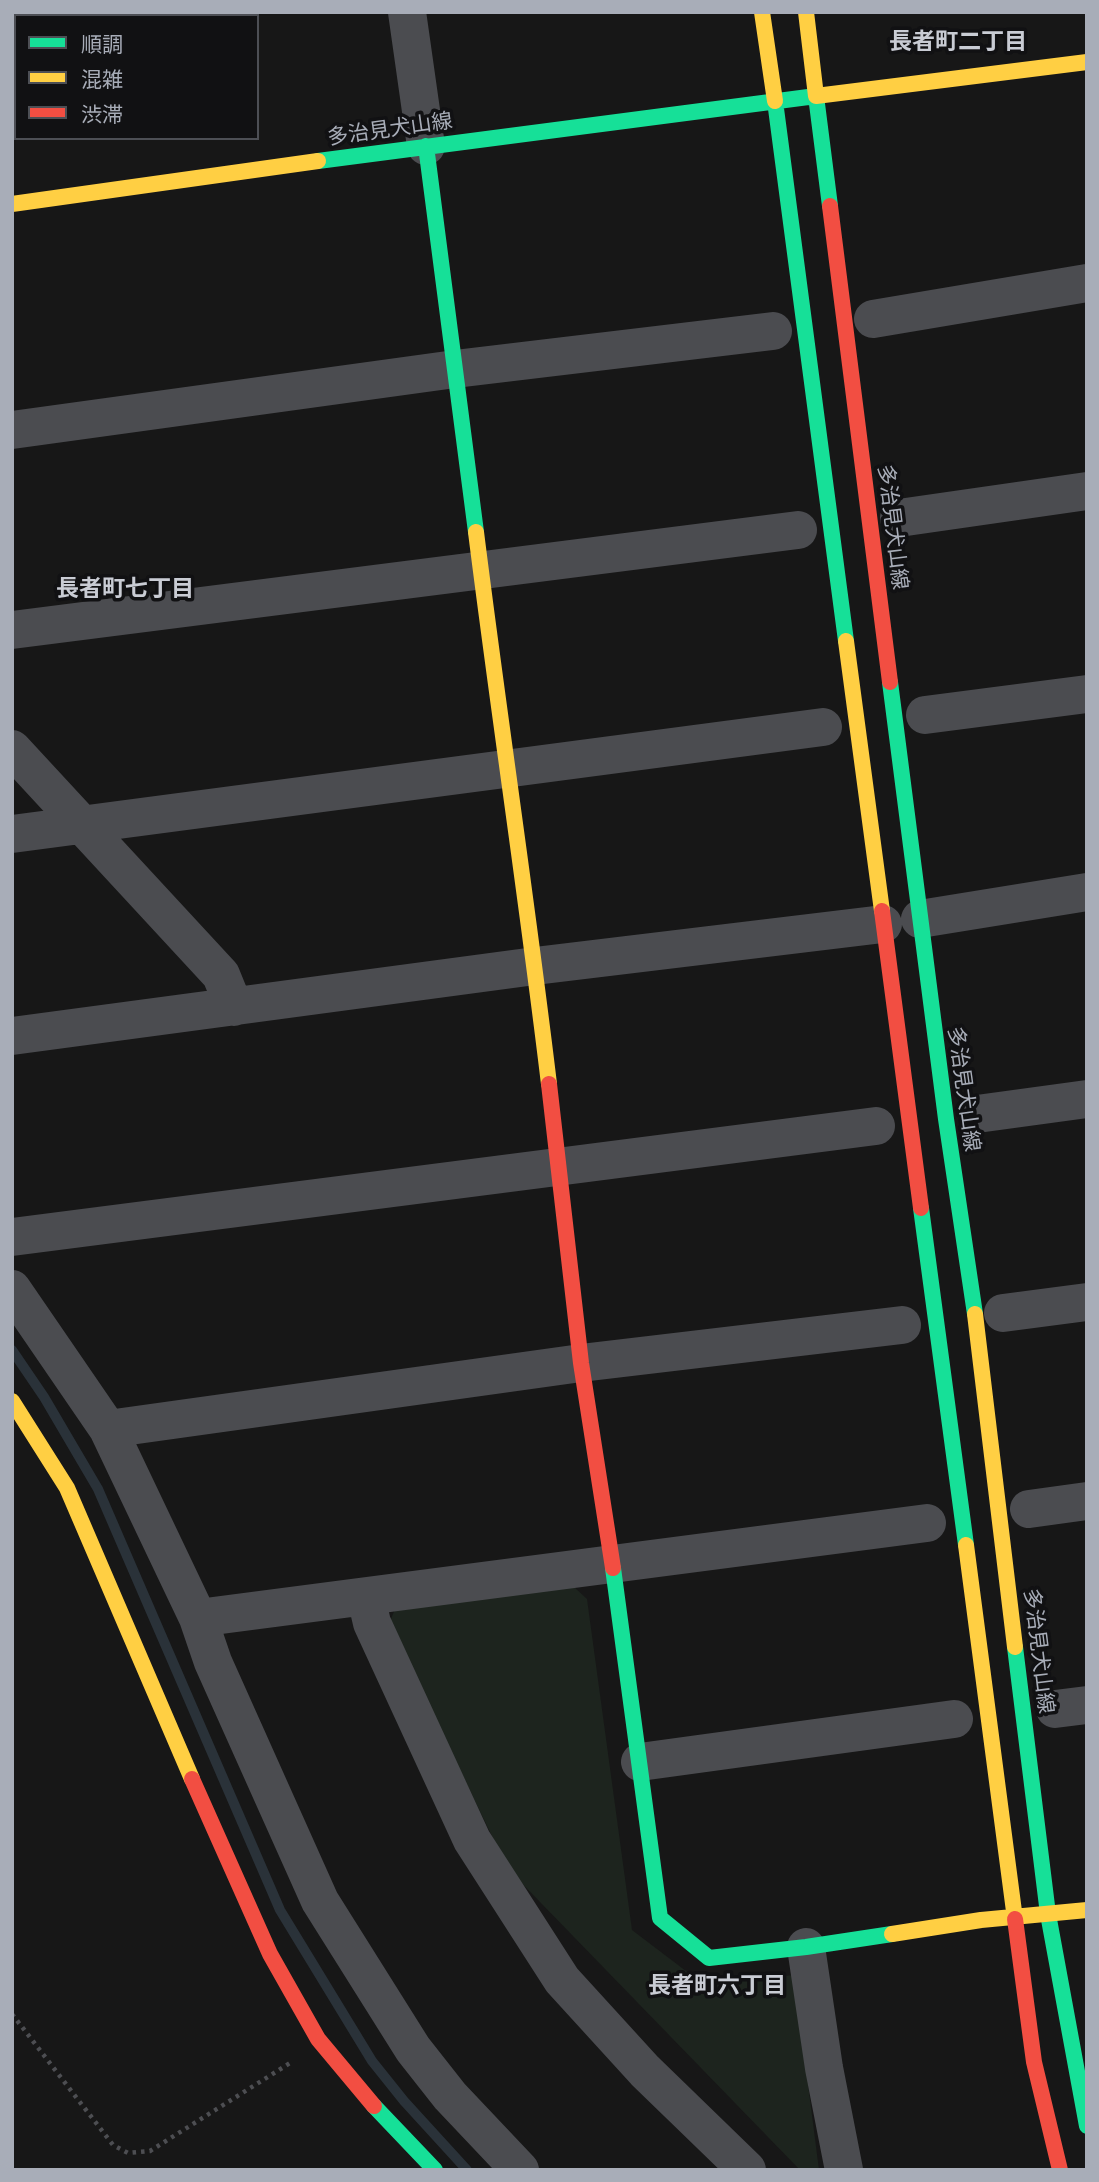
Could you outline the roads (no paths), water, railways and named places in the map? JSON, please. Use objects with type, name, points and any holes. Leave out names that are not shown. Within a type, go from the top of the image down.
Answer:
[{"type":"main road","points":[[762,12],[775,101]]},
{"type":"main road","points":[[806,12],[816,96],[1087,62]]},
{"type":"main road","name":"多治見犬山線","points":[[12,204],[426,146],[816,96],[902,922],[1015,1917],[1034,2063],[1060,2170]]},
{"type":"main road","name":"多治見犬山線","points":[[775,101],[902,922],[946,1119],[975,1317],[1048,1914],[1087,2126]]},
{"type":"main road","points":[[426,146],[506,769],[535,966],[581,1363],[612,1563],[660,1918],[709,1958],[806,1947],[981,1920],[1087,1910]]},
{"type":"main road","points":[[12,1401],[67,1488],[270,1954],[322,2044],[390,2125],[435,2170]]},
{"type":"street","points":[[407,12],[426,146]]},
{"type":"street","points":[[873,319],[1087,283]]},
{"type":"street","points":[[12,430],[455,369],[773,331]]},
{"type":"street","points":[[899,518],[1087,491]]},
{"type":"street","points":[[12,630],[798,530]]},
{"type":"street","points":[[925,715],[1087,694]]},
{"type":"street","points":[[12,834],[823,727]]},
{"type":"street","points":[[12,749],[221,975],[234,1007]]},
{"type":"street","points":[[12,1036],[535,966],[902,922],[1087,892]]},
{"type":"street","points":[[977,1114],[1087,1098]]},
{"type":"street","points":[[12,1237],[876,1126]]},
{"type":"street","points":[[12,1289],[108,1429],[198,1618],[212,1662],[320,1901],[413,2049],[450,2096],[520,2170]]},
{"type":"street","points":[[1003,1313],[1087,1302]]},
{"type":"street","points":[[108,1429],[581,1363],[902,1325]]},
{"type":"street","points":[[1029,1508],[1087,1501]]},
{"type":"street","points":[[198,1618],[927,1523]]},
{"type":"street","points":[[366,1597],[372,1623],[472,1840],[562,1980],[645,2071],[747,2170]]},
{"type":"street","points":[[640,1762],[954,1719]]},
{"type":"street","points":[[806,1947],[824,2068],[844,2170]]},
{"type":"waterway","points":[[12,1350],[44,1397],[98,1489],[280,1910],[372,2061],[404,2101],[467,2170]]},
{"type":"district","name":"長者町二丁目","points":[[958,43]]},
{"type":"district","name":"長者町七丁目","points":[[125,590]]},
{"type":"district","name":"長者町六丁目","points":[[717,1987]]}]
